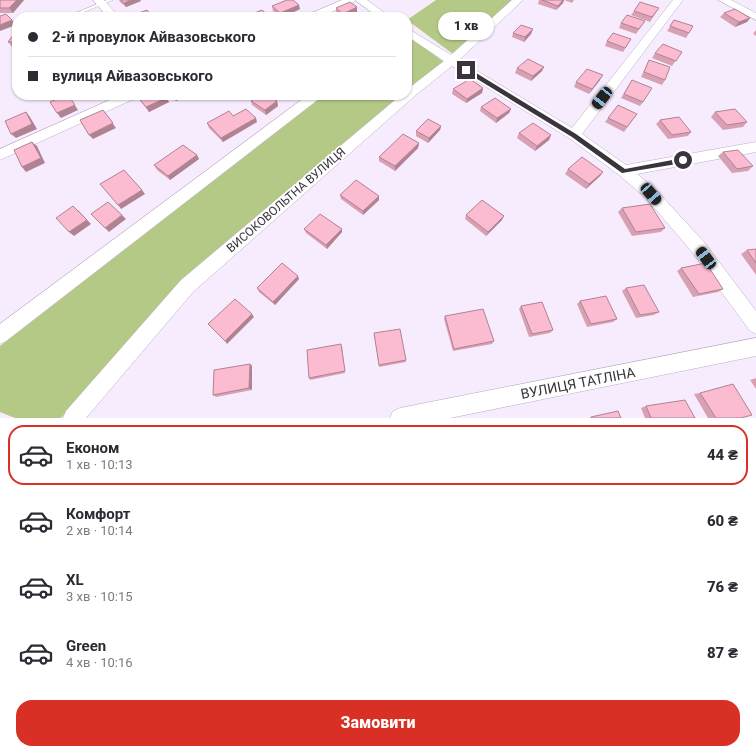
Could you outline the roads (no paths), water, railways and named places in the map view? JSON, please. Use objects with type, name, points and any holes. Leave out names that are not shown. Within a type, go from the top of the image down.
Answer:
[{"type":"street","points":[[322,12],[350,0]]},
{"type":"street","points":[[360,0],[378,12]]},
{"type":"street","name":"ВИСОКОВОЛЬТНА ВУЛИЦЯ","points":[[412,92],[452,61],[518,0]]},
{"type":"street","points":[[574,135],[678,0]]},
{"type":"street","points":[[724,0],[756,17]]},
{"type":"street","points":[[104,1],[111,12]]},
{"type":"street","points":[[412,34],[452,61],[574,135],[624,171],[651,194],[698,247],[756,325]]},
{"type":"street","points":[[0,155],[121,100]]},
{"type":"street","points":[[0,335],[309,100]]},
{"type":"street","name":"ВИСОКОВОЛЬТНА ВУЛИЦЯ","points":[[73,418],[187,286],[403,100]]},
{"type":"street","points":[[624,171],[756,147]]},
{"type":"street","name":"ВУЛИЦЯ ТАТЛІНА","points":[[400,418],[756,347]]},
{"type":"lane","points":[[79,12],[104,1]]}]
